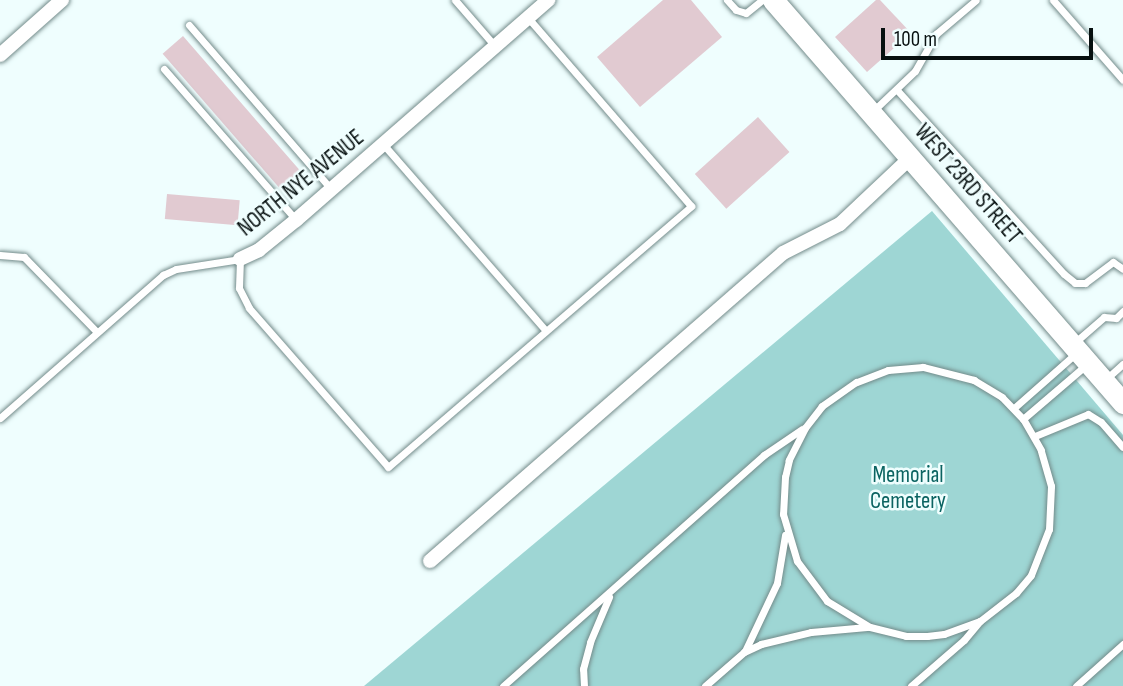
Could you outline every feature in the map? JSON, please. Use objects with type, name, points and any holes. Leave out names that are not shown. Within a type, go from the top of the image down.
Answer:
[{"type":"main road","name":"WEST 23RD STREET","points":[[774,0],[1123,403]]},
{"type":"street","points":[[0,55],[62,0]]},
{"type":"street","name":"NORTH NYE AVENUE","points":[[240,259],[259,250],[296,220],[548,0]]},
{"type":"street","points":[[430,561],[783,253],[839,224],[911,157]]},
{"type":"lane","points":[[455,0],[496,46]]},
{"type":"lane","points":[[727,0],[736,10],[746,13],[762,0]]},
{"type":"lane","points":[[871,112],[898,90],[915,71],[936,34],[976,0]]},
{"type":"lane","points":[[1053,0],[1123,80]]},
{"type":"lane","points":[[240,259],[239,288],[249,307],[388,467],[691,205],[528,18]]},
{"type":"lane","points":[[189,26],[331,190]]},
{"type":"lane","points":[[164,69],[296,220]]},
{"type":"lane","points":[[898,90],[1075,283],[1085,283],[1113,262],[1123,269]]},
{"type":"lane","points":[[383,144],[545,330]]},
{"type":"lane","points":[[0,255],[24,257],[42,272],[96,331]]},
{"type":"lane","name":"NORTH NYE AVENUE","points":[[0,418],[163,275],[176,269],[240,259]]},
{"type":"lane","points":[[1023,419],[1080,353],[1104,317],[1116,317],[1123,311]]},
{"type":"lane","points":[[1014,408],[1080,353]]},
{"type":"lane","points":[[1104,380],[1123,365]]},
{"type":"lane","points":[[744,652],[777,583],[786,530],[785,477],[795,445],[804,428],[822,406],[841,391],[873,374],[923,367],[958,374],[989,388],[1014,408],[1035,436],[1047,465],[1052,510],[1046,542],[1031,575],[1016,593],[980,621],[964,640],[911,686]]},
{"type":"lane","points":[[1035,436],[1088,414],[1101,422],[1123,447]]},
{"type":"lane","points":[[503,686],[611,594],[764,455],[804,428]]},
{"type":"lane","points":[[786,530],[797,561],[815,589],[840,611],[870,627],[906,636],[927,636],[944,634],[980,621]]},
{"type":"lane","points":[[584,686],[583,669],[590,642],[611,594]]},
{"type":"lane","points":[[705,686],[744,652],[782,637],[870,627]]},
{"type":"lane","points":[[1076,686],[1123,644]]},
{"type":"green space","name":"Memorial Cemetery","points":[[932,211],[1123,435],[1123,686],[364,686]]},
{"type":"building","points":[[663,0],[691,0],[722,37],[640,107],[597,57]]},
{"type":"building","points":[[876,0],[880,0],[911,33],[867,72],[835,37]]},
{"type":"building","points":[[183,36],[302,173],[282,191],[163,54]]},
{"type":"building","points":[[758,117],[789,152],[726,209],[695,174]]},
{"type":"building","points":[[167,194],[240,200],[238,225],[165,219]]}]
